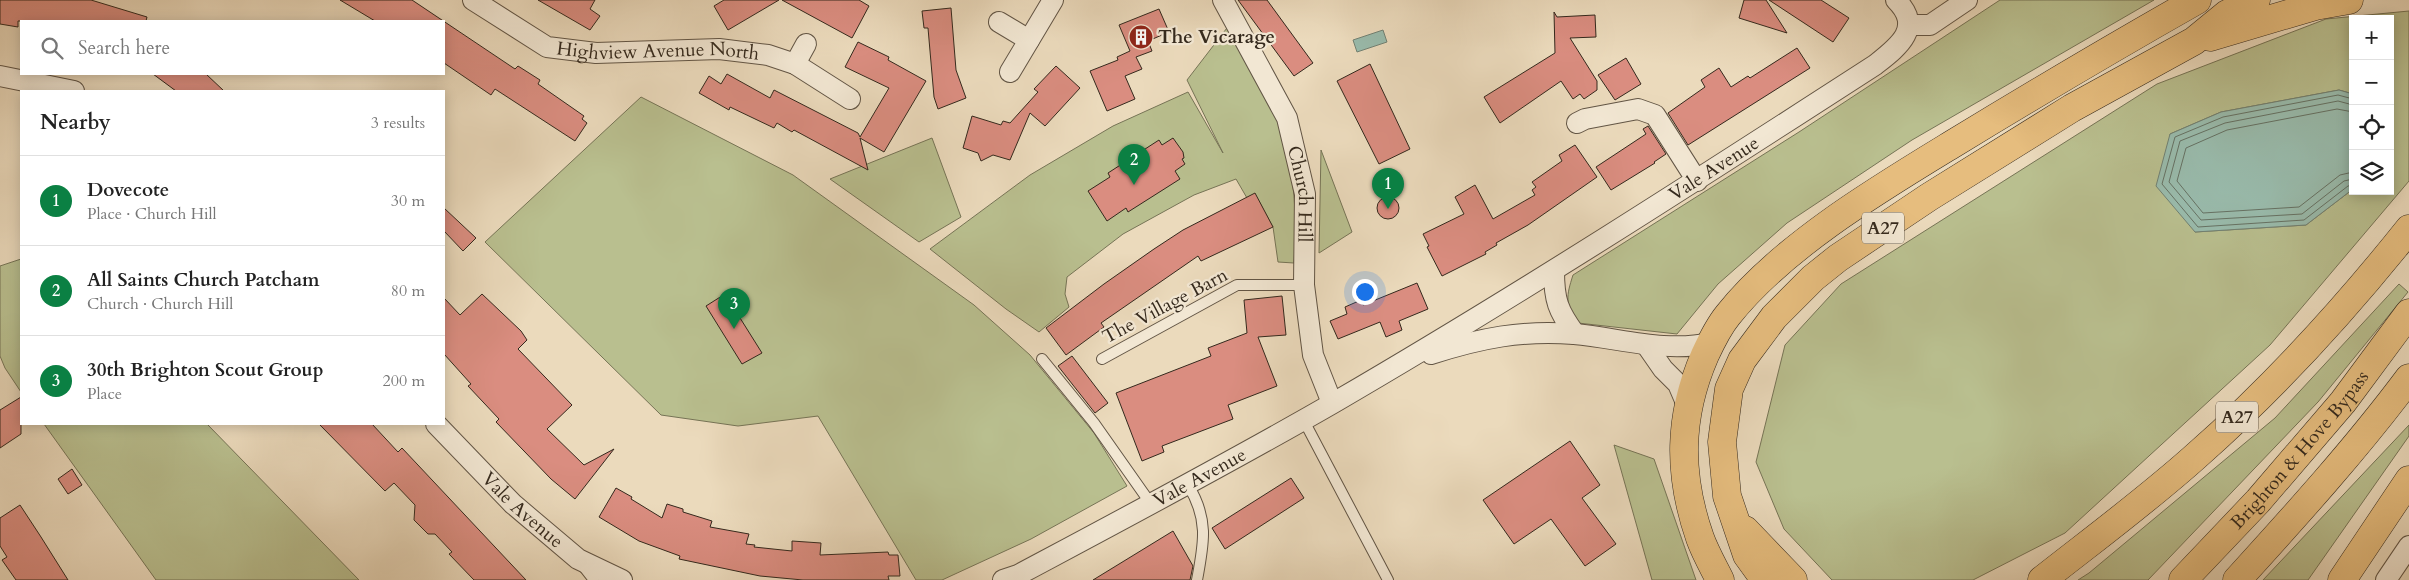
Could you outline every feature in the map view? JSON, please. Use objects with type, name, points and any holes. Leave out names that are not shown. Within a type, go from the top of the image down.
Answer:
[{"type":"highway","name":"A27","points":[[1720,580],[1700,538],[1684,469],[1683,432],[1687,405],[1711,343],[1727,316],[1779,263],[1885,185],[2079,67],[2197,0]]},
{"type":"highway","name":"A27","points":[[1765,580],[1747,554],[1728,496],[1723,467],[1724,412],[1729,389],[1742,360],[1774,317],[1813,278],[1838,258],[1929,197],[2072,108],[2194,41],[2227,14],[2256,0]]},
{"type":"highway","points":[[2194,41],[2315,6],[2349,0]]},
{"type":"highway","name":"A27","points":[[2042,580],[2122,519],[2197,456],[2290,365],[2370,277],[2409,229]]},
{"type":"highway","name":"Brighton & Hove Bypass","points":[[2183,580],[2258,501],[2336,409],[2409,313]]},
{"type":"highway","name":"Brighton & Hove Bypass","points":[[2236,580],[2297,514],[2388,407],[2409,378]]},
{"type":"highway","points":[[2342,580],[2409,480]]},
{"type":"highway","points":[[1736,522],[1762,546],[1793,580]]},
{"type":"street","name":"Highview Avenue North","points":[[473,0],[547,47],[596,53],[719,50],[768,55],[795,64],[850,99]]},
{"type":"street","points":[[1010,72],[1052,0]]},
{"type":"street","name":"Church Hill","points":[[1223,0],[1286,118],[1305,194],[1304,285],[1313,355],[1332,403]]},
{"type":"street","points":[[1896,0],[1906,11],[1908,25],[1930,25],[1967,0]]},
{"type":"street","points":[[999,22],[1029,40]]},
{"type":"street","name":"Vale Avenue","points":[[1003,580],[1018,575],[1188,485],[1394,367],[1554,271],[1875,65],[1893,51],[1907,35],[1908,25]]},
{"type":"street","points":[[795,64],[806,44]]},
{"type":"street","points":[[2,78],[68,90]]},
{"type":"street","points":[[1577,123],[1585,119],[1638,109],[1655,115],[1696,181]]},
{"type":"street","points":[[1554,271],[1554,296],[1560,314],[1575,334]]},
{"type":"street","name":"Vale Avenue","points":[[1394,367],[1458,345],[1512,333],[1575,334],[1648,346],[1682,346],[1711,343]]},
{"type":"street","points":[[1648,346],[1663,369],[1678,384],[1687,405]]},
{"type":"street","name":"Vale Avenue","points":[[437,425],[513,504],[578,559],[622,580]]},
{"type":"street","points":[[2386,580],[2409,546]]},
{"type":"lane","name":"The Village Barn","points":[[1102,359],[1237,286],[1304,285]]},
{"type":"lane","points":[[1042,359],[1094,423],[1151,504]]},
{"type":"lane","points":[[1302,419],[1388,580]]},
{"type":"lane","points":[[1188,485],[1198,502],[1204,527],[1197,580]]},
{"type":"lane","points":[[578,559],[594,580]]},
{"type":"green space","points":[[2000,0],[2154,0],[1912,140],[1787,223],[1718,284],[1677,334],[1578,323],[1568,300],[1573,275],[1799,132]]},
{"type":"green space","points":[[2409,11],[2409,181],[2270,345],[2065,533],[1973,580],[1832,580],[1784,529],[1756,462],[1785,345],[1841,284],[2157,84],[2326,19],[2349,17],[2349,93],[2339,90],[2221,112],[2170,134],[2195,232],[2306,225],[2349,192],[2349,195],[2394,195],[2394,15],[2368,15]]},
{"type":"green space","points":[[1230,24],[1267,92],[1279,120],[1293,183],[1294,263],[1278,262],[1273,227],[1255,194],[1247,198],[1236,179],[1194,195],[1123,234],[1067,277],[1065,294],[1069,307],[1039,332],[1006,309],[930,249],[1030,175],[1113,126],[1188,92],[1223,153],[1187,80]]},
{"type":"green space","points":[[641,97],[793,175],[974,305],[1030,355],[1094,433],[1127,486],[1031,539],[942,580],[916,580],[818,416],[738,426],[661,415],[485,242]]},
{"type":"green space","points":[[932,138],[961,217],[919,242],[830,179]]},
{"type":"green space","points":[[1321,150],[1352,232],[1319,253]]},
{"type":"green space","points":[[20,259],[20,390],[5,368],[0,356],[0,266]]},
{"type":"green space","points":[[2399,284],[2408,292],[2318,402],[2148,580],[2078,580],[2089,573],[2275,418]]},
{"type":"green space","points":[[45,425],[208,425],[359,580],[156,580]]},
{"type":"green space","points":[[2409,425],[2409,436],[2308,580],[2263,580]]},
{"type":"green space","points":[[1614,445],[1654,459],[1696,580],[1652,580]]},
{"type":"water","points":[[1383,30],[1387,42],[1357,52],[1353,40]]},
{"type":"water","points":[[2339,90],[2349,93],[2349,192],[2306,225],[2195,232],[2156,186],[2170,134],[2221,112]]},
{"type":"building","points":[[0,0],[91,0],[147,17],[146,20],[20,20],[18,21],[18,27],[0,24]]},
{"type":"building","points":[[340,0],[412,0],[442,20],[373,20]]},
{"type":"building","points":[[538,0],[595,0],[590,9],[600,16],[590,30]]},
{"type":"building","points":[[724,0],[779,0],[728,30],[714,6]]},
{"type":"building","points":[[782,0],[859,0],[869,6],[852,38]]},
{"type":"building","points":[[1238,0],[1267,0],[1313,63],[1294,76]]},
{"type":"building","points":[[1744,0],[1766,0],[1787,33],[1739,18]]},
{"type":"building","points":[[1769,0],[1821,0],[1849,18],[1833,42]]},
{"type":"building","points":[[951,8],[956,70],[966,98],[938,109],[934,97],[928,28],[924,28],[922,11]]},
{"type":"building","points":[[1159,9],[1169,32],[1148,41],[1152,51],[1136,57],[1142,69],[1125,76],[1135,99],[1107,111],[1090,71],[1118,60],[1117,57],[1130,51],[1119,25]]},
{"type":"building","points":[[1554,12],[1557,17],[1595,15],[1596,37],[1570,38],[1597,81],[1597,90],[1584,99],[1580,94],[1573,99],[1561,81],[1500,123],[1484,97],[1555,53]]},
{"type":"building","points":[[445,22],[515,69],[518,66],[540,80],[538,84],[584,116],[582,119],[587,123],[575,141],[495,89],[491,95],[445,64]]},
{"type":"building","points":[[858,42],[889,57],[888,60],[926,81],[884,152],[860,138],[868,170],[794,130],[792,132],[777,123],[774,128],[730,107],[729,110],[699,93],[709,76],[721,84],[727,74],[770,98],[774,90],[858,133],[860,137],[889,88],[845,67]]},
{"type":"building","points":[[1797,48],[1810,68],[1688,145],[1668,113],[1705,87],[1701,80],[1719,68],[1731,87],[1748,76],[1750,78]]},
{"type":"building","points":[[1626,58],[1641,84],[1615,100],[1598,75]]},
{"type":"building","points":[[1370,64],[1410,149],[1379,164],[1337,81]]},
{"type":"building","points":[[1056,66],[1080,88],[1045,126],[1030,113],[1010,160],[993,155],[981,161],[978,153],[963,148],[972,116],[1001,125],[1003,121],[1010,123],[1038,92],[1034,89]]},
{"type":"building","points":[[154,75],[207,75],[223,90],[175,90]]},
{"type":"building","points":[[1648,126],[1666,154],[1655,163],[1611,190],[1596,167],[1646,134],[1643,129]]},
{"type":"building","points":[[1173,138],[1183,152],[1184,158],[1182,159],[1185,164],[1175,171],[1180,179],[1128,212],[1126,208],[1107,221],[1088,191],[1110,177],[1108,173],[1159,140],[1162,145]]},
{"type":"building","points":[[1575,145],[1597,177],[1528,225],[1496,243],[1497,245],[1485,252],[1486,254],[1442,276],[1427,247],[1429,246],[1423,234],[1464,214],[1455,197],[1475,185],[1493,219],[1535,195],[1532,190],[1536,187],[1532,182],[1562,161],[1559,155]]},
{"type":"building","points":[[1255,193],[1273,227],[1201,261],[1198,256],[1101,323],[1104,327],[1066,355],[1046,328],[1104,284],[1183,230]]},
{"type":"building","points":[[1388,197],[1396,200],[1399,208],[1396,216],[1388,219],[1380,216],[1377,208],[1380,200]]},
{"type":"building","points":[[445,209],[476,238],[463,251],[445,232]]},
{"type":"building","points":[[1417,283],[1428,309],[1399,321],[1402,330],[1386,337],[1380,322],[1338,339],[1330,321],[1347,314],[1345,307],[1361,300],[1363,305]]},
{"type":"building","points":[[482,294],[521,331],[527,340],[518,349],[572,405],[547,429],[584,465],[614,449],[575,499],[551,479],[496,422],[499,419],[468,386],[471,384],[445,355],[445,299],[460,315]]},
{"type":"building","points":[[725,294],[762,353],[742,364],[706,306]]},
{"type":"building","points":[[1282,296],[1286,335],[1258,337],[1277,386],[1228,405],[1233,419],[1162,446],[1164,452],[1142,461],[1116,393],[1211,356],[1208,348],[1247,333],[1244,300]]},
{"type":"building","points":[[1072,356],[1108,403],[1095,413],[1058,366]]},
{"type":"building","points":[[20,398],[21,434],[0,448],[0,410]]},
{"type":"building","points":[[320,425],[373,425],[398,452],[402,448],[526,580],[474,580],[449,554],[452,552],[435,534],[428,534],[414,520],[415,505],[394,483],[385,491]]},
{"type":"building","points":[[1570,441],[1600,485],[1582,498],[1616,544],[1585,566],[1551,519],[1514,544],[1483,500]]},
{"type":"building","points":[[72,469],[82,485],[68,494],[58,479]]},
{"type":"building","points":[[1291,478],[1304,498],[1225,549],[1212,528]]},
{"type":"building","points":[[616,488],[662,518],[667,504],[683,509],[683,512],[712,521],[710,527],[749,534],[746,544],[755,545],[754,547],[792,551],[792,541],[821,543],[820,555],[888,552],[889,555],[898,555],[900,576],[888,576],[889,580],[803,580],[760,576],[679,559],[680,556],[639,541],[599,517]]},
{"type":"building","points":[[20,505],[68,580],[16,580],[2,560],[7,557],[0,546],[0,518]]},
{"type":"building","points":[[1173,531],[1193,566],[1190,580],[1093,580]]},
{"type":"place","name":"The Vicarage","points":[[1141,37]]},
{"type":"place","name":"All Saints Church Patcham","points":[[1134,185]]},
{"type":"place","name":"Dovecote","points":[[1388,209]]},
{"type":"place","name":"30th Brighton Scout Group","points":[[734,329]]}]
